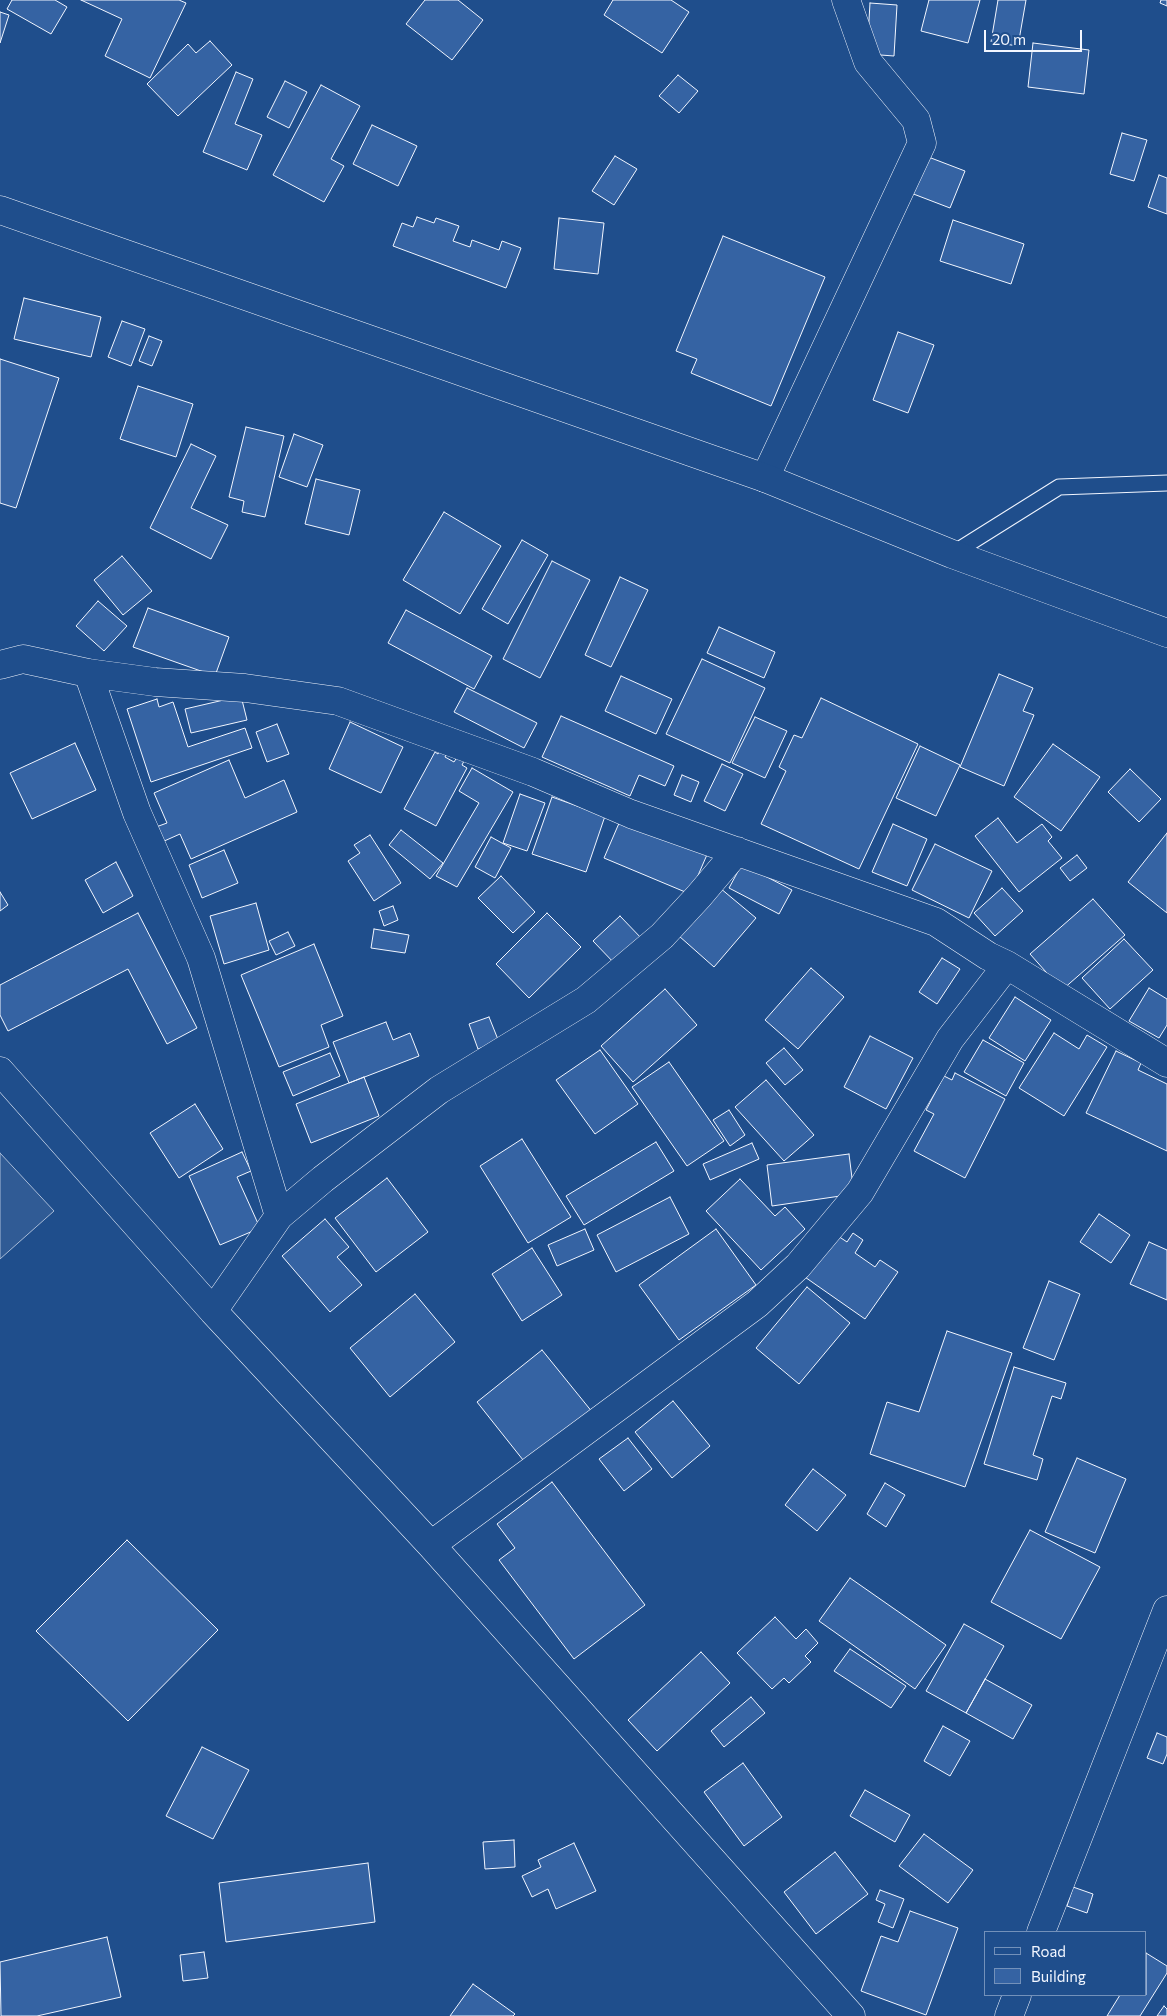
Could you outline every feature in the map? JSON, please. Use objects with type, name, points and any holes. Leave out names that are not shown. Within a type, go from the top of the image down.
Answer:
[{"type":"main road","points":[[765,478],[922,143],[916,120],[868,62],[846,0]]},
{"type":"main road","points":[[0,210],[765,478],[952,554],[1167,633]]},
{"type":"main road","points":[[0,665],[23,659],[88,673],[155,682],[245,688],[338,701],[533,772],[631,814],[936,922],[988,956],[1007,965],[1167,1063]]},
{"type":"main road","points":[[88,673],[137,813],[201,958],[280,1216]]},
{"type":"main road","points":[[213,1311],[280,1216],[323,1179],[439,1090],[586,1000],[662,936],[699,896],[736,851]]},
{"type":"main road","points":[[431,1545],[757,1304],[798,1266],[860,1192],[950,1039],[1007,965]]},
{"type":"main road","points":[[0,1071],[213,1311],[431,1545],[851,2016]]},
{"type":"main road","points":[[1041,1931],[1164,1624]]},
{"type":"main road","points":[[1009,2016],[1017,1996]]},
{"type":"lane","points":[[952,554],[1059,487],[1167,483]]},
{"type":"shaded area","points":[[0,1153],[54,1211],[0,1259]]},
{"type":"building","points":[[12,0],[55,0],[67,7],[51,34],[7,9]]},
{"type":"building","points":[[81,0],[179,0],[186,3],[150,78],[105,56],[122,19]]},
{"type":"building","points":[[425,0],[458,0],[483,20],[452,60],[406,24]]},
{"type":"building","points":[[613,0],[671,0],[689,12],[662,53],[604,15]]},
{"type":"building","points":[[929,0],[980,0],[968,43],[921,31]]},
{"type":"building","points":[[998,0],[1026,0],[1018,46],[991,42]]},
{"type":"building","points":[[1161,0],[1167,0],[1167,6],[1160,3]]},
{"type":"building","points":[[870,3],[897,5],[894,56],[867,54]]},
{"type":"building","points":[[0,12],[9,15],[0,43]]},
{"type":"building","points":[[210,41],[232,65],[178,116],[147,84],[188,44],[196,53]]},
{"type":"building","points":[[1033,43],[1089,50],[1084,94],[1028,87]]},
{"type":"building","points":[[236,72],[253,79],[235,124],[262,135],[247,170],[203,152]]},
{"type":"building","points":[[678,75],[698,91],[679,113],[659,96]]},
{"type":"building","points":[[285,81],[307,92],[289,128],[267,117]]},
{"type":"building","points":[[321,85],[360,106],[331,159],[344,166],[324,202],[273,175]]},
{"type":"building","points":[[372,125],[417,146],[398,186],[353,164]]},
{"type":"building","points":[[1122,133],[1147,140],[1134,181],[1110,174]]},
{"type":"building","points":[[918,153],[965,171],[950,208],[903,190]]},
{"type":"building","points":[[615,156],[637,169],[614,205],[592,191]]},
{"type":"building","points":[[1159,175],[1167,178],[1167,214],[1148,207]]},
{"type":"building","points":[[417,217],[434,223],[436,218],[459,226],[453,241],[470,247],[472,240],[499,250],[502,241],[521,248],[506,288],[393,246],[402,223],[413,227]]},
{"type":"building","points":[[559,218],[604,223],[598,274],[554,269]]},
{"type":"building","points":[[953,220],[1024,244],[1011,284],[940,261]]},
{"type":"building","points":[[723,236],[825,277],[771,406],[691,373],[697,359],[676,351]]},
{"type":"building","points":[[24,298],[101,317],[91,357],[14,339]]},
{"type":"building","points":[[122,321],[145,329],[131,366],[108,357]]},
{"type":"building","points":[[898,332],[934,345],[908,413],[873,400]]},
{"type":"building","points":[[149,336],[162,341],[152,366],[139,361]]},
{"type":"building","points":[[0,359],[59,378],[16,508],[0,503]]},
{"type":"building","points":[[138,386],[193,404],[176,457],[120,439]]},
{"type":"building","points":[[246,427],[284,436],[265,517],[242,512],[244,501],[229,497]]},
{"type":"building","points":[[294,434],[323,445],[307,487],[279,477]]},
{"type":"building","points":[[191,444],[216,456],[191,508],[228,525],[211,559],[150,528]]},
{"type":"building","points":[[316,479],[360,490],[349,535],[305,524]]},
{"type":"building","points":[[444,512],[501,546],[460,614],[403,580]]},
{"type":"building","points":[[522,540],[548,555],[508,624],[482,609]]},
{"type":"building","points":[[122,556],[152,591],[123,615],[94,580]]},
{"type":"building","points":[[552,561],[590,580],[540,678],[503,659]]},
{"type":"building","points":[[620,577],[648,590],[611,667],[585,655]]},
{"type":"building","points":[[98,601],[127,626],[104,651],[76,626]]},
{"type":"building","points":[[148,608],[229,637],[215,676],[133,647]]},
{"type":"building","points":[[406,610],[492,656],[474,689],[388,643]]},
{"type":"building","points":[[719,627],[775,652],[764,678],[707,653]]},
{"type":"building","points":[[702,659],[765,688],[730,763],[666,734]]},
{"type":"building","points":[[999,674],[1033,688],[1023,711],[1034,715],[1004,786],[960,767]]},
{"type":"building","points":[[621,676],[672,699],[656,734],[605,711]]},
{"type":"building","points":[[467,688],[537,723],[524,748],[454,712]]},
{"type":"building","points":[[241,696],[247,720],[191,733],[185,709]]},
{"type":"building","points":[[821,698],[918,744],[859,869],[761,824],[786,771],[779,767],[794,735],[802,738]]},
{"type":"building","points":[[157,699],[159,707],[173,702],[188,747],[245,728],[252,748],[151,782],[127,709]]},
{"type":"building","points":[[561,716],[674,766],[665,786],[639,775],[630,796],[542,757]]},
{"type":"building","points":[[755,717],[787,731],[765,778],[732,763]]},
{"type":"building","points":[[350,722],[403,747],[381,793],[329,769]]},
{"type":"building","points":[[277,724],[289,754],[267,762],[256,732]]},
{"type":"building","points":[[75,743],[96,790],[32,819],[10,773]]},
{"type":"building","points":[[443,744],[449,747],[445,757],[454,762],[459,754],[466,757],[462,765],[467,768],[436,826],[404,809],[435,752],[438,754]]},
{"type":"building","points":[[1053,744],[1100,777],[1061,831],[1014,797]]},
{"type":"building","points":[[920,746],[960,765],[936,816],[896,798]]},
{"type":"building","points":[[229,760],[245,798],[284,780],[297,812],[191,859],[180,834],[162,842],[156,827],[167,823],[154,793]]},
{"type":"building","points":[[722,764],[743,774],[725,811],[704,801]]},
{"type":"building","points":[[472,768],[513,792],[457,887],[436,876],[479,803],[459,791]]},
{"type":"building","points":[[1130,769],[1161,799],[1139,822],[1108,792]]},
{"type":"building","points":[[682,775],[699,782],[691,802],[674,795]]},
{"type":"building","points":[[520,794],[545,803],[527,851],[503,843]]},
{"type":"building","points":[[552,797],[605,816],[586,872],[532,854]]},
{"type":"building","points":[[623,814],[709,850],[690,894],[604,858]]},
{"type":"building","points":[[998,818],[1017,843],[1042,824],[1052,837],[1048,841],[1062,858],[1019,892],[975,836]]},
{"type":"building","points":[[893,824],[927,839],[907,886],[872,872]]},
{"type":"building","points":[[401,830],[443,863],[430,879],[389,845]]},
{"type":"building","points":[[1167,833],[1167,913],[1128,882]]},
{"type":"building","points":[[370,835],[401,883],[374,901],[348,861],[360,853],[354,845]]},
{"type":"building","points":[[491,837],[511,848],[495,878],[475,867]]},
{"type":"building","points":[[935,844],[992,871],[969,918],[912,890]]},
{"type":"building","points":[[224,850],[238,883],[202,898],[189,865]]},
{"type":"building","points":[[1077,855],[1087,868],[1070,881],[1060,868]]},
{"type":"building","points":[[116,862],[133,896],[103,913],[85,880]]},
{"type":"building","points":[[742,864],[792,890],[779,914],[729,888]]},
{"type":"building","points":[[501,876],[535,912],[513,933],[478,898]]},
{"type":"building","points":[[720,888],[756,918],[714,967],[679,936]]},
{"type":"building","points":[[1002,888],[1023,911],[995,936],[974,913]]},
{"type":"building","points":[[0,892],[8,905],[0,911]]},
{"type":"building","points":[[1093,899],[1125,935],[1062,990],[1030,954]]},
{"type":"building","points":[[256,903],[269,950],[224,964],[210,916]]},
{"type":"building","points":[[393,906],[398,920],[384,926],[379,911]]},
{"type":"building","points":[[138,913],[197,1028],[167,1044],[128,969],[8,1031],[0,1015],[0,985]]},
{"type":"building","points":[[547,913],[581,947],[529,998],[496,964]]},
{"type":"building","points":[[620,916],[643,940],[616,965],[593,941]]},
{"type":"building","points":[[374,929],[409,935],[405,953],[371,948]]},
{"type":"building","points":[[288,932],[295,946],[276,955],[269,941]]},
{"type":"building","points":[[1124,939],[1153,970],[1110,1009],[1082,978]]},
{"type":"building","points":[[314,944],[343,1016],[321,1025],[329,1047],[279,1067],[241,975]]},
{"type":"building","points":[[942,958],[960,969],[937,1004],[919,992]]},
{"type":"building","points":[[811,968],[844,997],[798,1049],[765,1020]]},
{"type":"building","points":[[1149,988],[1167,999],[1167,1025],[1159,1038],[1129,1021]]},
{"type":"building","points":[[665,989],[697,1025],[633,1082],[601,1046]]},
{"type":"building","points":[[1015,997],[1051,1020],[1025,1061],[989,1038]]},
{"type":"building","points":[[489,1017],[499,1042],[478,1049],[469,1024]]},
{"type":"building","points":[[386,1022],[393,1040],[410,1033],[419,1056],[349,1083],[333,1042]]},
{"type":"building","points":[[1054,1033],[1079,1049],[1087,1035],[1107,1047],[1064,1116],[1019,1088]]},
{"type":"building","points":[[870,1036],[913,1058],[886,1109],[844,1087]]},
{"type":"building","points":[[983,1040],[1024,1063],[1006,1096],[964,1072]]},
{"type":"building","points":[[784,1048],[803,1070],[785,1085],[766,1063]]},
{"type":"building","points":[[600,1050],[638,1104],[595,1134],[556,1080]]},
{"type":"building","points":[[1116,1051],[1141,1063],[1138,1070],[1167,1084],[1167,1151],[1086,1113]]},
{"type":"building","points":[[330,1053],[340,1076],[293,1096],[283,1072]]},
{"type":"building","points":[[669,1062],[724,1141],[687,1166],[632,1087]]},
{"type":"building","points":[[955,1073],[1005,1099],[965,1178],[914,1151],[934,1114],[926,1110],[944,1076],[952,1080]]},
{"type":"building","points":[[364,1077],[379,1116],[311,1143],[296,1104]]},
{"type":"building","points":[[766,1080],[814,1135],[784,1161],[735,1107]]},
{"type":"building","points":[[195,1104],[223,1149],[179,1178],[150,1133]]},
{"type":"building","points":[[729,1110],[745,1135],[730,1146],[713,1120]]},
{"type":"building","points":[[522,1139],[571,1217],[528,1243],[480,1166]]},
{"type":"building","points":[[656,1142],[674,1171],[584,1225],[566,1196]]},
{"type":"building","points":[[752,1143],[759,1159],[710,1180],[703,1164]]},
{"type":"building","points":[[242,1152],[251,1171],[237,1177],[260,1228],[220,1245],[189,1176]]},
{"type":"building","points":[[849,1154],[854,1194],[772,1206],[767,1165]]},
{"type":"building","points":[[387,1178],[428,1232],[376,1272],[335,1218]]},
{"type":"building","points":[[740,1179],[775,1216],[785,1207],[805,1229],[761,1270],[706,1211]]},
{"type":"building","points":[[670,1197],[689,1234],[616,1272],[597,1235]]},
{"type":"building","points":[[1099,1214],[1130,1235],[1111,1263],[1080,1242]]},
{"type":"building","points":[[325,1219],[349,1247],[337,1257],[362,1285],[330,1312],[282,1256]]},
{"type":"building","points":[[585,1229],[594,1250],[557,1266],[548,1245]]},
{"type":"building","points":[[716,1229],[756,1285],[679,1340],[639,1285]]},
{"type":"building","points":[[832,1232],[847,1242],[853,1233],[863,1240],[855,1253],[875,1267],[880,1260],[898,1272],[865,1319],[802,1275]]},
{"type":"building","points":[[1149,1242],[1167,1250],[1167,1300],[1130,1284]]},
{"type":"building","points":[[532,1248],[562,1295],[522,1321],[492,1274]]},
{"type":"building","points":[[1049,1281],[1080,1294],[1054,1360],[1023,1348]]},
{"type":"building","points":[[807,1287],[850,1323],[799,1384],[756,1348]]},
{"type":"building","points":[[415,1294],[455,1342],[390,1397],[350,1348]]},
{"type":"building","points":[[947,1331],[1012,1353],[965,1487],[870,1454],[887,1402],[919,1412]]},
{"type":"building","points":[[542,1350],[593,1413],[527,1465],[477,1402]]},
{"type":"building","points":[[1014,1367],[1066,1383],[1061,1399],[1052,1396],[1033,1455],[1043,1459],[1037,1480],[984,1464]]},
{"type":"building","points":[[673,1401],[710,1446],[672,1478],[635,1432]]},
{"type":"building","points":[[628,1438],[652,1469],[624,1491],[599,1459]]},
{"type":"building","points":[[1077,1458],[1126,1479],[1095,1553],[1045,1532]]},
{"type":"building","points":[[813,1469],[846,1495],[817,1531],[785,1505]]},
{"type":"building","points":[[552,1482],[645,1605],[574,1659],[499,1560],[515,1548],[497,1524]]},
{"type":"building","points":[[885,1483],[905,1495],[886,1527],[867,1514]]},
{"type":"building","points":[[1030,1530],[1100,1567],[1061,1639],[991,1602]]},
{"type":"building","points":[[127,1540],[218,1630],[128,1721],[36,1631]]},
{"type":"building","points":[[850,1578],[946,1645],[915,1689],[819,1621]]},
{"type":"building","points":[[775,1617],[796,1639],[806,1629],[818,1643],[805,1656],[811,1662],[789,1683],[784,1678],[772,1689],[737,1653]]},
{"type":"building","points":[[964,1624],[1004,1646],[966,1713],[926,1691]]},
{"type":"building","points":[[850,1649],[906,1686],[891,1708],[834,1671]]},
{"type":"building","points":[[701,1652],[730,1683],[657,1751],[628,1720]]},
{"type":"building","points":[[985,1679],[1032,1705],[1013,1739],[966,1713]]},
{"type":"building","points":[[751,1697],[765,1713],[724,1747],[711,1731]]},
{"type":"building","points":[[943,1726],[970,1741],[950,1776],[924,1761]]},
{"type":"building","points":[[1157,1733],[1167,1737],[1167,1754],[1163,1764],[1147,1758]]},
{"type":"building","points":[[202,1747],[249,1770],[213,1839],[166,1816]]},
{"type":"building","points":[[743,1763],[782,1817],[744,1846],[704,1792]]},
{"type":"building","points":[[865,1790],[910,1815],[895,1842],[850,1816]]},
{"type":"building","points":[[924,1834],[973,1870],[948,1903],[899,1866]]},
{"type":"building","points":[[514,1840],[515,1867],[485,1869],[483,1842]]},
{"type":"building","points":[[574,1843],[596,1891],[556,1909],[548,1889],[532,1897],[522,1876],[541,1867],[538,1860]]},
{"type":"building","points":[[835,1852],[868,1894],[816,1934],[784,1892]]},
{"type":"building","points":[[368,1863],[375,1922],[226,1942],[219,1883]]},
{"type":"building","points":[[1073,1887],[1093,1894],[1087,1913],[1067,1906]]},
{"type":"building","points":[[880,1890],[904,1899],[893,1928],[878,1922],[885,1904],[876,1900]]},
{"type":"building","points":[[910,1911],[958,1928],[926,2015],[861,1991],[881,1936],[898,1942]]},
{"type":"building","points":[[107,1937],[121,1997],[37,2016],[1,2016],[0,1962]]},
{"type":"building","points":[[204,1952],[208,1978],[183,1981],[180,1955]]},
{"type":"building","points":[[1147,1954],[1167,1966],[1167,1973],[1140,2016],[1107,2016],[1119,1996],[1147,1996]]},
{"type":"building","points":[[473,1984],[515,2014],[513,2016],[450,2016]]},
{"type":"building","points":[[1164,2006],[1167,2009],[1167,2016],[1157,2016]]}]
